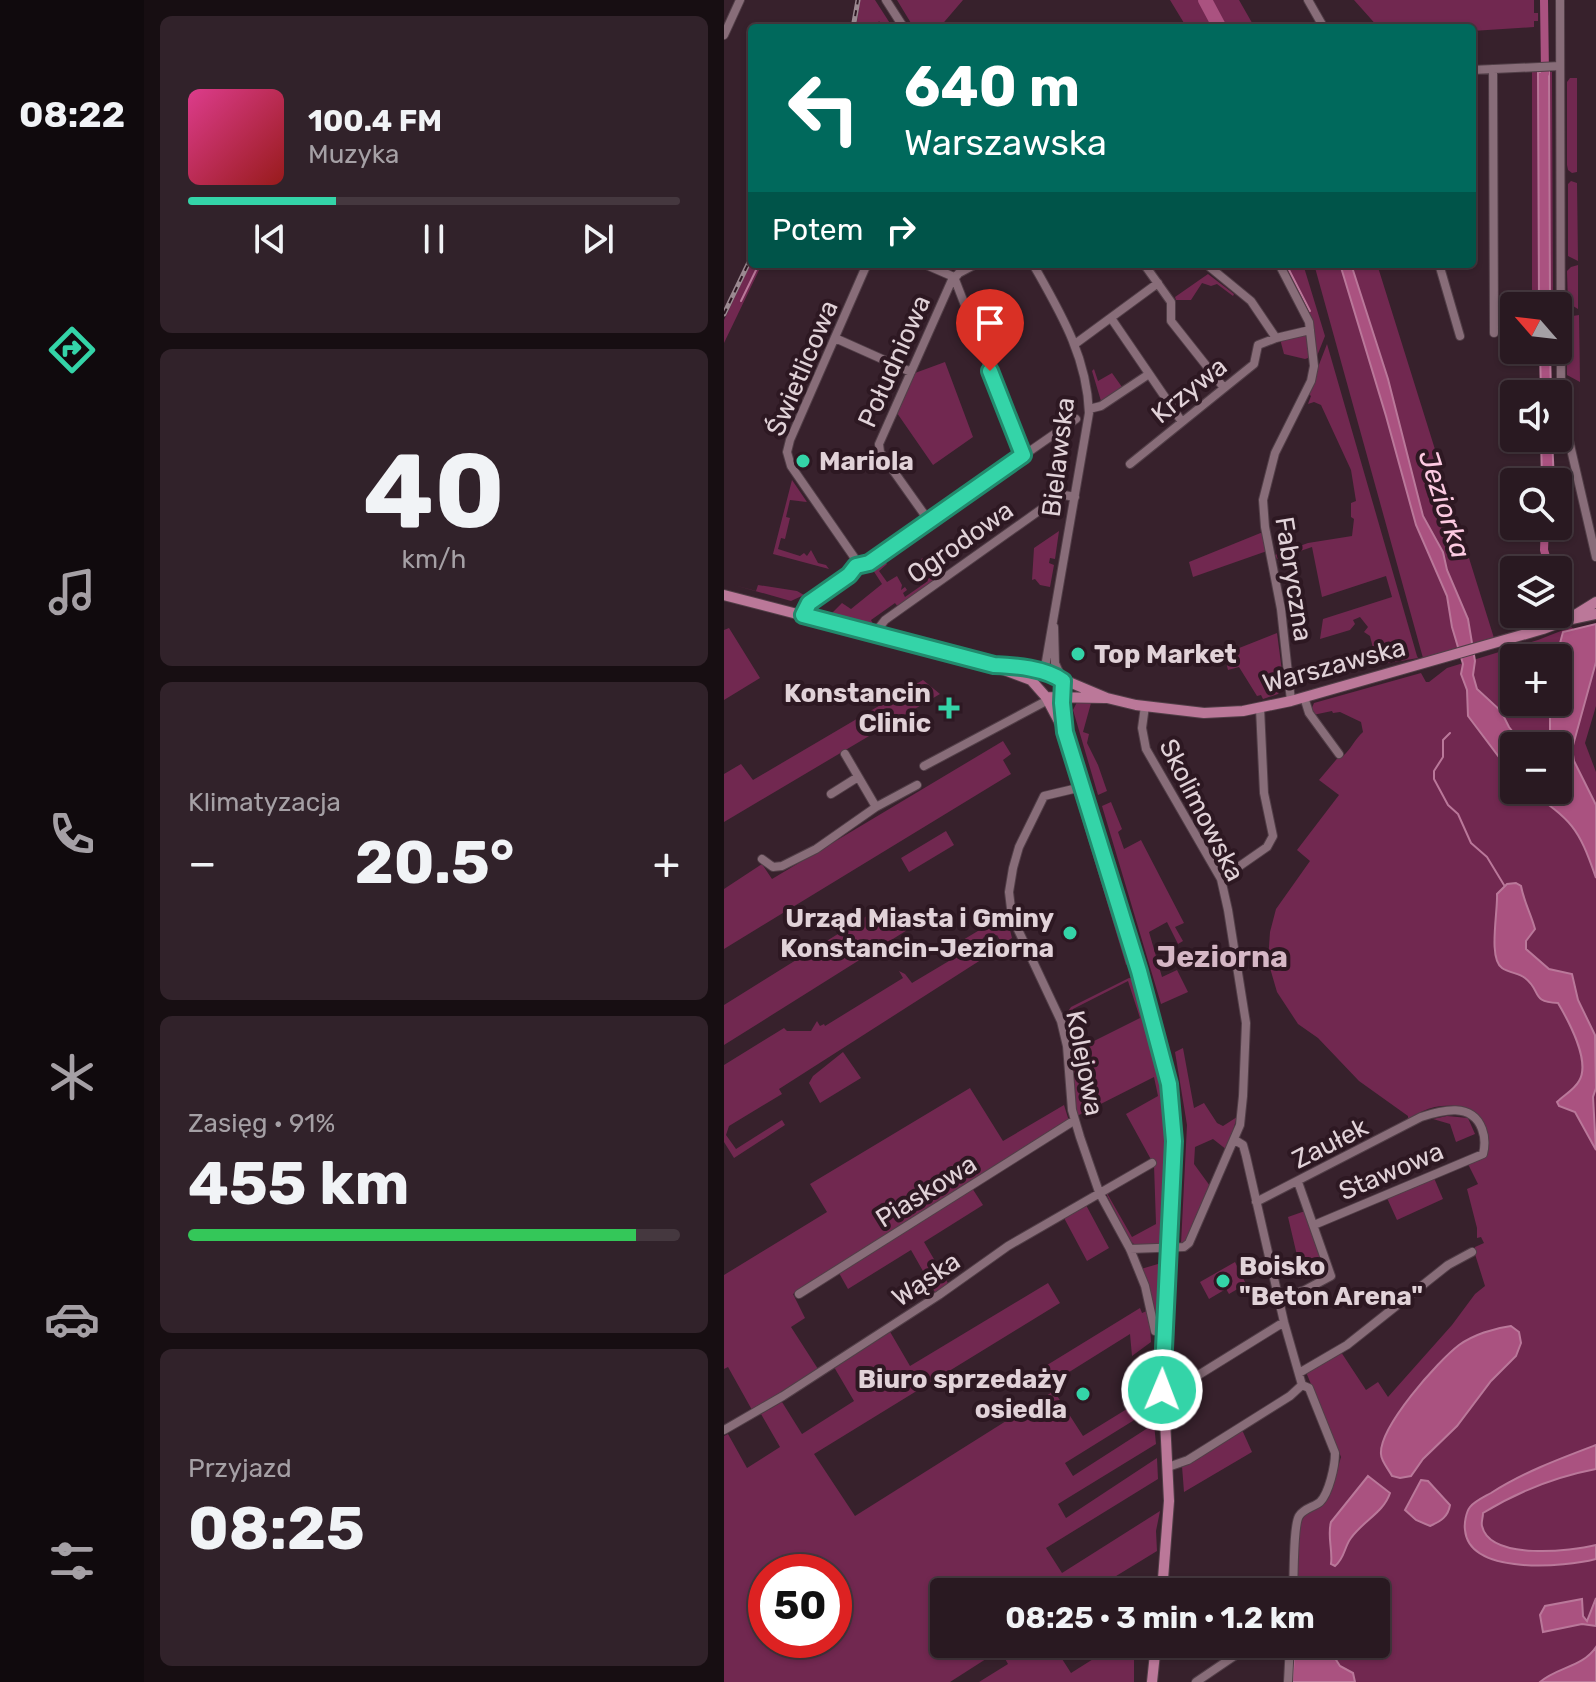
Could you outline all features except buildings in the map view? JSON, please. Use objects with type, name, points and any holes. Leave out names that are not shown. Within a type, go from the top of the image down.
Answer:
[{"type":"main road","points":[[724,595],[994,665],[1029,679],[1045,697],[1065,732]]},
{"type":"main road","name":"Warszawska","points":[[1572,617],[1596,602]]},
{"type":"main road","name":"Warszawska","points":[[1572,619],[1596,614]]},
{"type":"main road","name":"Warszawska","points":[[1045,697],[1107,698],[1204,713],[1260,708],[1430,663],[1543,628]]},
{"type":"main road","points":[[994,665],[1044,673],[1045,697]]},
{"type":"main road","name":"Warszawska","points":[[1044,673],[1107,698]]},
{"type":"main road","points":[[1062,679],[1065,732],[1147,1000],[1169,1084],[1174,1141],[1162,1390],[1168,1467],[1168,1525],[1163,1578]]},
{"type":"main road","points":[[1152,1682],[1155,1658]]},
{"type":"street","points":[[724,35],[740,0]]},
{"type":"street","points":[[886,0],[901,24]]},
{"type":"street","points":[[1308,0],[1322,24]]},
{"type":"street","points":[[1560,0],[1556,66],[1561,406],[1567,443],[1596,545],[1596,557]]},
{"type":"street","points":[[1476,70],[1556,66]]},
{"type":"street","points":[[1493,69],[1494,333]]},
{"type":"street","name":"Świetlicowa","points":[[856,566],[854,557],[788,457],[790,440],[865,268]]},
{"type":"street","points":[[933,268],[954,277],[1023,455]]},
{"type":"street","name":"Południowa","points":[[929,521],[878,449],[954,277],[969,268]]},
{"type":"street","name":"Bielawska","points":[[1035,268],[1075,344],[1085,375],[1089,409],[1044,673]]},
{"type":"street","points":[[1147,268],[1171,302],[1171,321],[1224,388]]},
{"type":"street","points":[[1211,268],[1251,301],[1276,338],[1310,330]]},
{"type":"street","name":"Fabryczna","points":[[1281,268],[1306,314],[1314,357],[1313,375],[1275,453],[1263,500],[1265,527],[1281,609],[1291,701]]},
{"type":"street","points":[[1440,268],[1460,336]]},
{"type":"street","points":[[1075,344],[1158,283]]},
{"type":"street","points":[[1111,318],[1182,422]]},
{"type":"street","points":[[835,338],[911,372]]},
{"type":"street","name":"Krzywa","points":[[1130,464],[1255,362],[1258,345],[1276,338]]},
{"type":"street","points":[[1089,409],[1101,406],[1149,374]]},
{"type":"street","points":[[803,615],[809,603],[849,575],[856,566],[869,563],[1076,419]]},
{"type":"street","name":"Ogrodowa","points":[[874,634],[885,620],[1058,497],[1075,497]]},
{"type":"street","name":"Bielawska","points":[[1053,618],[1055,663],[1062,679]]},
{"type":"street","points":[[924,766],[1045,697]]},
{"type":"street","points":[[1304,697],[1311,716],[1339,754]]},
{"type":"street","name":"Skolimowska","points":[[1145,706],[1142,728],[1146,749],[1221,879],[1246,1023],[1242,1113],[1235,1140],[1189,1243],[1184,1247],[1168,1248]]},
{"type":"street","points":[[1221,879],[1267,847],[1273,836],[1264,793],[1260,708]]},
{"type":"street","points":[[845,754],[876,807]]},
{"type":"street","points":[[831,794],[858,777]]},
{"type":"street","points":[[762,859],[773,867],[782,866],[917,785]]},
{"type":"street","name":"Kolejowa","points":[[1082,787],[1044,796],[1019,847],[1009,892],[1016,931],[1058,1011],[1064,1030],[1070,1099],[1075,1120],[1099,1192],[1130,1249],[1152,1308],[1155,1331]]},
{"type":"street","name":"Zaułek","points":[[1256,1202],[1421,1117],[1449,1110],[1462,1110],[1473,1115],[1483,1133],[1483,1154]]},
{"type":"street","name":"Piaskowa","points":[[799,1294],[1075,1120]]},
{"type":"street","points":[[1235,1140],[1244,1147],[1278,1299],[1302,1385]]},
{"type":"street","name":"Stawowa","points":[[1314,1225],[1483,1154]]},
{"type":"street","name":"Wąska","points":[[724,1430],[783,1396],[939,1295],[1008,1246],[1152,1163]]},
{"type":"street","points":[[1278,1299],[1305,1290],[1331,1276],[1298,1182]]},
{"type":"street","points":[[1130,1249],[1168,1248]]},
{"type":"street","points":[[1299,1373],[1347,1345],[1431,1278],[1472,1252]]},
{"type":"street","points":[[1162,1390],[1184,1384],[1284,1322]]},
{"type":"street","points":[[1168,1467],[1188,1460],[1290,1396],[1302,1385]]},
{"type":"street","points":[[1294,1578],[1298,1520],[1306,1509],[1321,1500],[1335,1460],[1309,1388],[1302,1385]]},
{"type":"street","points":[[1196,1682],[1231,1658]]},
{"type":"street","points":[[1288,1682],[1289,1658]]},
{"type":"shaded area","points":[[860,0],[875,0],[890,24],[879,21],[877,24],[857,24]]},
{"type":"shaded area","points":[[897,0],[963,0],[942,24],[912,24]]},
{"type":"shaded area","points":[[1170,0],[1239,0],[1253,24],[1185,24]]},
{"type":"shaded area","points":[[1354,0],[1534,0],[1534,13],[1538,13],[1534,27],[1476,31],[1476,24],[1375,24]]},
{"type":"shaded area","points":[[1532,72],[1538,72],[1539,292],[1532,292]]},
{"type":"shaded area","points":[[1538,72],[1549,72],[1550,292],[1539,292]]},
{"type":"shaded area","points":[[1549,72],[1552,72],[1553,292],[1550,292]]},
{"type":"shaded area","points":[[1570,78],[1577,78],[1577,172],[1572,173],[1567,165],[1567,82]]},
{"type":"shaded area","points":[[1571,181],[1577,183],[1578,261],[1568,256],[1568,184]]},
{"type":"shaded area","points":[[1578,265],[1578,309],[1572,305],[1572,292],[1568,292],[1567,271]]},
{"type":"shaded area","points":[[749,268],[760,268],[724,343],[724,320]]},
{"type":"shaded area","points":[[1285,268],[1304,268],[1325,336],[1317,356],[1310,314]]},
{"type":"shaded area","points":[[1315,268],[1378,268],[1494,638],[1423,658]]},
{"type":"shaded area","points":[[1341,268],[1352,268],[1388,379],[1423,516],[1443,552],[1447,570],[1468,619],[1477,689],[1500,710],[1500,716],[1504,716],[1513,732],[1500,732],[1500,758],[1468,716],[1467,690],[1461,674],[1463,664],[1447,596],[1416,525]]},
{"type":"shaded area","points":[[1208,274],[1233,296],[1217,284],[1202,283],[1191,300],[1176,300],[1175,297]]},
{"type":"shaded area","points":[[1009,311],[1017,332],[986,345],[977,323]]},
{"type":"shaded area","points":[[1579,315],[1580,382],[1567,375],[1567,364],[1572,364],[1572,316]]},
{"type":"shaded area","points":[[1305,335],[1311,357],[1305,359],[1284,354],[1280,339]]},
{"type":"shaded area","points":[[1327,344],[1418,658],[1389,663],[1373,648],[1370,636],[1364,632],[1368,627],[1360,617],[1353,620],[1355,624],[1350,630],[1320,639],[1323,619],[1392,597],[1386,576],[1322,597],[1312,547],[1277,559],[1275,555],[1308,543],[1352,536],[1354,519],[1351,517],[1351,503],[1356,501],[1351,470],[1321,405],[1314,402],[1308,404],[1311,396],[1308,393]]},
{"type":"shaded area","points":[[945,362],[973,437],[933,465],[897,413],[915,373]]},
{"type":"shaded area","points":[[1540,364],[1550,364],[1551,380],[1541,380]]},
{"type":"shaded area","points":[[1094,369],[1098,381],[1112,373],[1122,387],[1101,401]]},
{"type":"shaded area","points":[[1541,452],[1553,452],[1553,468],[1542,468]]},
{"type":"shaded area","points":[[792,480],[807,502],[790,500],[785,539],[781,538],[778,549],[800,556],[804,553],[807,556],[811,550],[818,563],[829,569],[773,554]]},
{"type":"shaded area","points":[[1059,531],[1055,559],[1050,558],[1049,563],[1054,565],[1050,587],[1040,585],[1035,579],[1032,580],[1034,548]]},
{"type":"shaded area","points":[[1263,532],[1267,551],[1193,577],[1189,562]]},
{"type":"shaded area","points":[[923,558],[936,578],[898,607],[895,603],[871,620],[873,624],[832,613],[842,603],[851,609],[882,584],[871,567],[883,559],[887,564],[879,571],[887,582],[897,576],[901,590],[905,587],[907,590],[903,593],[905,597],[928,581],[929,571]]},
{"type":"shaded area","points":[[734,585],[756,591],[758,585],[797,591],[804,595],[791,601]]},
{"type":"shaded area","points":[[1596,624],[1596,706],[1585,743],[1596,772],[1596,1682],[1289,1682],[1290,1658],[1390,1658],[1390,1578],[1297,1578],[1300,1524],[1306,1513],[1321,1507],[1329,1497],[1341,1457],[1306,1372],[1341,1352],[1366,1390],[1378,1382],[1388,1397],[1485,1286],[1474,1251],[1475,1247],[1484,1243],[1481,1237],[1477,1238],[1467,1189],[1478,1184],[1468,1164],[1486,1155],[1488,1146],[1483,1122],[1469,1110],[1441,1106],[1419,1113],[1408,1123],[1408,1116],[1359,1081],[1318,1038],[1298,1024],[1277,992],[1268,961],[1270,932],[1276,909],[1310,861],[1297,850],[1339,795],[1319,780],[1363,732],[1361,722],[1340,712],[1313,715],[1311,710],[1314,703],[1421,673],[1429,682],[1447,668],[1500,652],[1500,716],[1572,716],[1572,644],[1525,644],[1572,628],[1575,630]]},
{"type":"shaded area","points":[[1596,624],[1596,662],[1572,749],[1572,732],[1550,732],[1550,716],[1572,716],[1572,644],[1560,644],[1563,632]]},
{"type":"shaded area","points":[[729,628],[760,678],[724,700],[724,630]]},
{"type":"shaded area","points":[[1277,633],[1284,686],[1278,694],[1263,699],[1261,695],[1257,696],[1239,667],[1228,670],[1224,654]]},
{"type":"shaded area","points":[[923,680],[940,694],[724,822],[724,774],[741,764],[753,780]]},
{"type":"shaded area","points":[[1077,702],[1091,703],[1083,732],[1089,734],[1087,743],[1107,791],[1098,795],[1073,710]]},
{"type":"shaded area","points":[[1003,741],[1011,754],[1003,760],[1011,774],[724,949],[724,889],[762,864],[772,879]]},
{"type":"shaded area","points":[[1572,749],[1574,761],[1596,805],[1596,878],[1578,835],[1547,804],[1572,804]]},
{"type":"shaded area","points":[[1074,793],[1080,797],[1130,962],[1126,965]]},
{"type":"shaded area","points":[[1111,802],[1122,829],[1118,832],[1124,849],[1141,840],[1184,923],[1175,927],[1183,941],[1178,944],[1167,922],[1149,932],[1162,977],[1177,970],[1188,992],[1161,1004],[1102,806]]},
{"type":"shaded area","points":[[1097,809],[1156,1006],[1100,828]]},
{"type":"shaded area","points":[[946,831],[954,845],[909,872],[901,858]]},
{"type":"shaded area","points":[[1507,884],[1521,886],[1535,929],[1526,941],[1526,949],[1549,969],[1572,974],[1578,1000],[1595,1035],[1596,1088],[1593,1097],[1596,1150],[1575,1112],[1559,1106],[1557,1102],[1574,1087],[1582,1073],[1577,1041],[1567,1020],[1558,1003],[1540,998],[1525,978],[1502,968],[1495,955],[1497,894]]},
{"type":"shaded area","points":[[878,909],[885,921],[902,910],[912,927],[724,1045],[724,1005]]},
{"type":"shaded area","points":[[1006,914],[1012,938],[1002,944],[997,935],[989,940],[984,937],[979,943],[987,956],[779,1089],[782,1094],[729,1126],[726,1135],[736,1149],[782,1120],[785,1125],[734,1158],[724,1142],[724,1065],[784,1028],[787,1031],[811,1031],[817,1021],[820,1026],[825,1026],[903,978],[899,971],[912,983],[959,955],[953,946]]},
{"type":"shaded area","points":[[1129,978],[1135,979],[1160,1064],[1168,1123],[1164,1239],[1157,1245],[1135,1245],[1129,1240],[1106,1193],[1109,1191],[1108,1195],[1132,1237],[1156,1224],[1154,1165],[1126,1114],[1158,1096],[1154,1077],[1077,1116],[1073,1091],[1074,1051],[1140,1018],[1128,981],[1073,1009],[1073,1021],[1067,1025],[1064,1017],[1071,1007]]},
{"type":"shaded area","points":[[1183,1048],[1194,1108],[1204,1103],[1217,1123],[1223,1126],[1237,1117],[1227,1150],[1213,1139],[1195,1147],[1194,1164],[1210,1186],[1185,1242],[1181,1244],[1187,1125],[1175,1052]]},
{"type":"shaded area","points":[[843,1052],[861,1078],[820,1103],[809,1083],[813,1076]]},
{"type":"shaded area","points":[[970,1088],[1003,1141],[1064,1105],[1069,1121],[793,1294],[805,1318],[791,1327],[818,1369],[752,1410],[728,1367],[724,1369],[724,1275],[827,1212],[810,1184]]},
{"type":"shaded area","points":[[1447,1116],[1468,1118],[1475,1134],[1456,1142],[1450,1124],[1433,1119]]},
{"type":"shaded area","points":[[1434,1178],[1443,1199],[1397,1220],[1387,1198]]},
{"type":"shaded area","points":[[972,1188],[983,1205],[924,1242],[949,1285],[936,1294],[911,1250],[848,1289],[839,1273]]},
{"type":"shaded area","points":[[1086,1205],[1109,1248],[1087,1261],[1063,1216]]},
{"type":"shaded area","points":[[1305,1211],[1321,1257],[1299,1264],[1288,1217]]},
{"type":"shaded area","name":"Boisko \"Beton Arena\"","points":[[1235,1262],[1246,1284],[1229,1294],[1226,1289],[1209,1299],[1200,1282]]},
{"type":"shaded area","points":[[1158,1264],[1162,1266],[1159,1343],[1156,1346],[1154,1306],[1141,1269]]},
{"type":"shaded area","points":[[1048,1283],[1060,1303],[814,1454],[855,1516],[1054,1391],[1083,1436],[1135,1404],[1133,1367],[1149,1357],[1152,1409],[1065,1463],[1073,1476],[1154,1424],[1156,1444],[1058,1504],[1066,1518],[1157,1458],[1158,1479],[1046,1548],[1062,1573],[1160,1511],[1156,1531],[1157,1551],[1113,1578],[930,1578],[930,1658],[988,1658],[950,1682],[724,1682],[724,1436],[728,1434],[747,1468],[780,1447],[761,1414],[782,1402],[802,1434],[854,1401],[834,1367],[889,1330],[910,1366]]},
{"type":"shaded area","points":[[1140,1308],[1142,1313],[1149,1310],[1151,1342],[1132,1356],[1130,1334],[1050,1384],[1039,1370]]},
{"type":"shaded area","points":[[1511,1326],[1519,1332],[1521,1343],[1516,1356],[1411,1476],[1392,1476],[1381,1457],[1383,1442],[1411,1395],[1459,1345],[1484,1332]]},
{"type":"shaded area","points":[[1239,1430],[1243,1432],[1252,1452],[1184,1492],[1182,1466]]},
{"type":"shaded area","points":[[1596,1445],[1596,1469],[1551,1481],[1510,1498],[1483,1513],[1482,1526],[1488,1537],[1500,1545],[1515,1549],[1551,1551],[1596,1545],[1596,1559],[1521,1565],[1500,1562],[1483,1555],[1471,1545],[1465,1521],[1474,1503],[1529,1472]]},
{"type":"shaded area","points":[[1368,1476],[1390,1493],[1383,1506],[1351,1538],[1335,1566],[1331,1564],[1331,1522]]},
{"type":"shaded area","points":[[1421,1480],[1428,1481],[1450,1505],[1448,1513],[1430,1526],[1416,1520],[1405,1510]]},
{"type":"shaded area","points":[[1596,1598],[1596,1626],[1582,1624],[1543,1632],[1540,1615],[1545,1606],[1582,1599],[1583,1616],[1587,1621]]},
{"type":"shaded area","points":[[1596,1647],[1596,1682],[1540,1682],[1584,1659]]},
{"type":"shaded area","points":[[1005,1658],[1061,1658],[1071,1673],[1095,1658],[1134,1658],[1134,1682],[979,1682],[1008,1664]]},
{"type":"shaded area","points":[[1294,1658],[1335,1658],[1340,1666],[1353,1673],[1355,1682],[1292,1682]]},
{"type":"waterway","name":"Jeziorka","points":[[1205,0],[1218,24]]},
{"type":"waterway","points":[[1544,0],[1545,73]]},
{"type":"waterway","points":[[741,301],[757,268]]},
{"type":"waterway","points":[[1288,268],[1310,311]]},
{"type":"waterway","points":[[1544,540],[1546,556]]},
{"type":"waterway","points":[[1450,733],[1443,740],[1443,757],[1434,771],[1434,779],[1448,805],[1458,814],[1471,843],[1487,857],[1504,885]]},
{"type":"railway","points":[[854,24],[858,0]]},
{"type":"railway","points":[[724,314],[748,264]]},
{"type":"place","name":"Mariola","points":[[803,461]]},
{"type":"place","name":"Top Market","points":[[1078,654]]},
{"type":"place","name":"Konstancin Clinic","points":[[949,708]]},
{"type":"place","name":"Urząd Miasta i Gminy Konstancin-Jeziorna","points":[[1070,933]]},
{"type":"place","name":"Boisko \"Beton Arena\"","points":[[1223,1281]]},
{"type":"place","name":"Biuro sprzedaży osiedla","points":[[1083,1394]]},
{"type":"district","name":"Jeziorna","points":[[1222,957]]},
{"type":"route","points":[[990,371],[1023,455],[869,563],[856,566],[849,575],[809,603],[803,615],[994,665],[1050,674],[1063,681],[1065,732],[1139,971],[1169,1084],[1174,1141],[1162,1390]]}]
